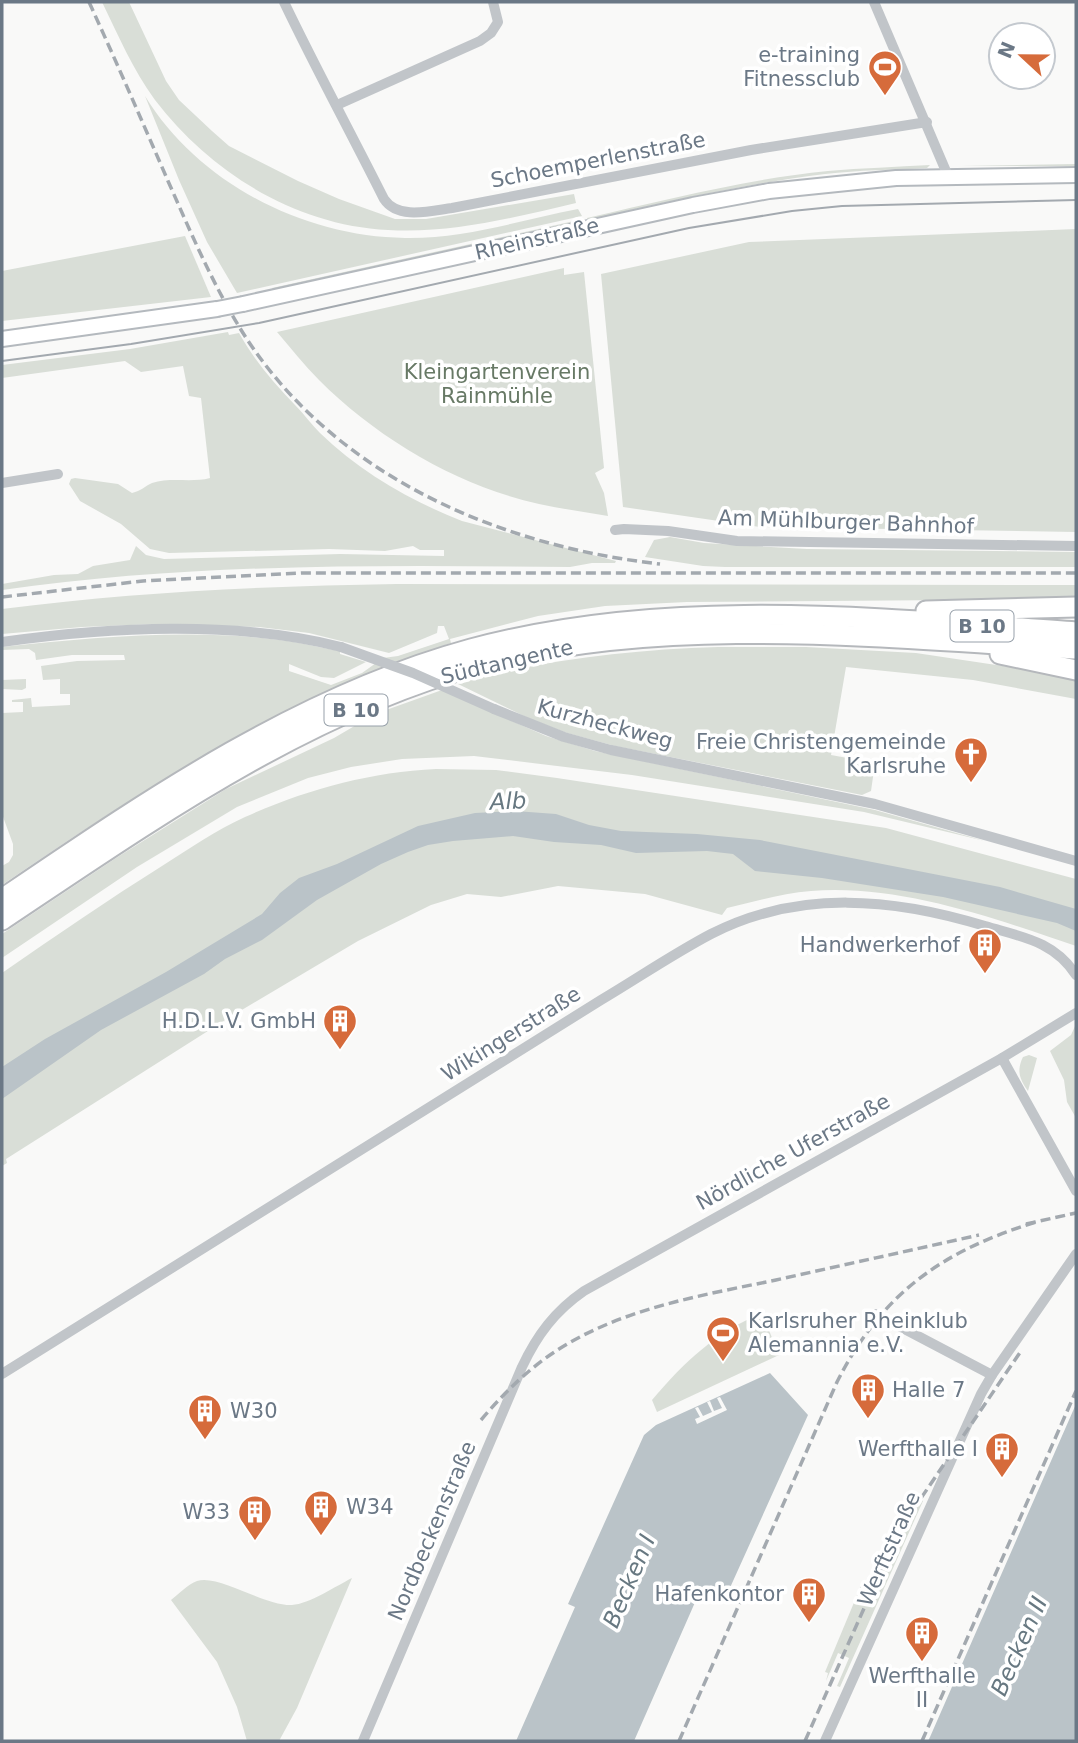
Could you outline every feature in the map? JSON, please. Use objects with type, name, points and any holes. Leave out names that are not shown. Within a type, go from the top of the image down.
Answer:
[{"type":"highway","points":[[887,620],[927,611],[1076,607]]},
{"type":"highway","name":"Südtangente","points":[[2,899],[139,807],[249,742],[362,688],[469,650],[523,636],[640,620],[748,617],[887,620],[1076,632]]},
{"type":"highway","name":"Südtangente","points":[[2,920],[155,819],[267,752],[376,701],[481,664],[540,651],[602,642],[689,636],[830,636],[1076,649]]},
{"type":"highway","points":[[941,641],[1076,670]]},
{"type":"main road","name":"Rheinstraße","points":[[2,339],[243,304],[693,205],[769,191],[833,183],[948,176],[1076,175]]},
{"type":"street","name":"Schoemperlenstraße","points":[[284,2],[321,80],[337,105],[384,200],[401,212],[452,208],[751,150],[927,122]]},
{"type":"street","points":[[337,105],[480,41],[491,33],[498,22],[493,2]]},
{"type":"street","points":[[874,2],[948,176]]},
{"type":"street","points":[[2,483],[58,474]]},
{"type":"street","name":"Am Mühlburger Bahnhof","points":[[615,530],[624,528],[668,531],[737,541],[1076,546]]},
{"type":"street","name":"Kurzheckweg","points":[[2,642],[78,633],[145,630],[217,631],[283,636],[341,648],[402,669],[564,737],[611,750],[875,804],[1076,861]]},
{"type":"street","name":"Wikingerstraße","points":[[2,1374],[601,1000],[689,947],[742,922],[785,908],[833,901],[874,902],[920,908],[1047,946],[1064,958],[1076,975]]},
{"type":"street","name":"Nördliche Uferstraße","points":[[538,1336],[558,1311],[584,1291],[1002,1058],[1076,1013]]},
{"type":"street","points":[[1002,1058],[1076,1191]]},
{"type":"street","name":"Werftstraße","points":[[825,1741],[929,1504],[992,1374],[1076,1254]]},
{"type":"street","points":[[876,1314],[992,1374]]},
{"type":"street","name":"Nordbeckenstraße","points":[[363,1741],[515,1383],[538,1336]]},
{"type":"green space","points":[[102,2],[129,2],[166,81],[179,100],[229,146],[339,199],[395,219],[426,219],[574,194],[576,203],[483,223],[412,231],[354,226],[320,218],[288,206],[229,172],[177,126],[140,77]]},
{"type":"green space","points":[[145,96],[167,127],[194,155],[224,179],[292,216],[329,228],[367,235],[427,237],[471,232],[578,209],[582,216],[237,293],[207,242]]},
{"type":"green space","points":[[1076,164],[1076,166],[961,166]]},
{"type":"green space","points":[[930,165],[927,168],[795,178],[587,220],[677,197],[767,179],[828,171]]},
{"type":"green space","points":[[583,219],[583,222],[273,290],[272,288]]},
{"type":"green space","points":[[1076,229],[1076,532],[760,527],[623,507],[601,274],[749,242]]},
{"type":"green space","points":[[185,236],[211,297],[2,321],[2,271]]},
{"type":"green space","name":"Kleingartenverein Rainmühle","points":[[564,268],[564,275],[584,272],[604,468],[595,473],[604,493],[608,516],[509,496],[449,472],[421,457],[367,422],[342,402],[313,374],[277,332]]},
{"type":"green space","points":[[228,332],[229,335],[239,333],[265,371],[320,433],[369,473],[387,484],[462,521],[616,561],[615,563],[570,567],[356,566],[214,570],[73,581],[2,590],[2,584],[54,575],[78,574],[93,566],[130,560],[136,546],[146,555],[164,559],[340,554],[444,556],[444,550],[420,550],[413,546],[385,551],[329,549],[169,553],[150,549],[121,524],[80,501],[69,484],[71,479],[75,478],[118,484],[132,493],[159,481],[210,478],[201,398],[189,396],[183,366],[141,372],[125,361],[2,378],[2,365],[130,349]]},
{"type":"green space","points":[[670,537],[704,543],[807,549],[1076,552],[1076,567],[725,567],[645,557],[654,540]]},
{"type":"green space","points":[[397,584],[1076,585],[1076,599],[687,602],[605,606],[538,616],[450,639],[451,643],[390,665],[331,691],[218,748],[109,814],[2,885],[2,866],[9,862],[13,855],[13,844],[2,814],[2,713],[23,712],[23,702],[12,700],[31,698],[32,707],[70,705],[70,694],[60,694],[60,679],[43,680],[41,666],[77,661],[125,660],[124,655],[72,655],[36,660],[35,653],[29,649],[2,650],[2,647],[136,636],[237,636],[288,641],[340,651],[340,654],[366,662],[334,678],[321,677],[289,664],[289,671],[331,685],[362,673],[383,658],[398,656],[449,639],[444,626],[438,626],[437,633],[389,653],[309,633],[259,627],[155,624],[2,634],[2,609],[199,591]]},
{"type":"green space","points":[[718,647],[806,647],[916,653],[1076,677],[1076,699],[973,680],[846,667],[831,755],[875,763],[871,791],[862,795],[615,746],[567,733],[528,718],[458,684],[522,668],[587,657]]},
{"type":"green space","points":[[26,679],[26,688],[22,690],[2,689],[2,680]]},
{"type":"green space","points":[[442,690],[546,736],[595,751],[875,810],[985,841],[864,812],[632,775],[474,756],[402,759],[351,767],[308,778],[237,807],[137,867],[2,958],[2,934],[226,789],[334,738],[375,714]]},
{"type":"green space","points":[[436,769],[496,770],[886,828],[1076,879],[1076,946],[946,905],[844,890],[779,896],[727,908],[722,915],[645,894],[558,886],[501,897],[467,894],[431,905],[358,941],[230,1017],[6,1159],[7,1163],[2,1166],[2,973],[142,879],[245,817],[338,784],[387,774]]},
{"type":"green space","points":[[1076,1024],[1076,1118],[1067,1102],[1064,1080],[1050,1051],[1071,1035]]},
{"type":"green space","points":[[1029,1055],[1037,1058],[1028,1091],[1019,1071],[1023,1057]]},
{"type":"green space","name":"Karlsruher Rheinklub Alemannia e.V.","points":[[762,1313],[779,1355],[657,1412],[652,1400],[676,1373],[715,1339]]},
{"type":"green space","points":[[908,1492],[923,1501],[840,1687],[837,1686],[849,1658],[838,1653],[826,1681],[828,1673],[825,1672],[863,1581],[869,1583]]},
{"type":"green space","points":[[352,1578],[297,1708],[279,1741],[247,1741],[237,1707],[217,1662],[171,1600],[194,1582],[206,1580],[268,1601],[292,1605],[314,1598]]},
{"type":"water","points":[[515,811],[556,814],[589,825],[621,831],[760,840],[1000,887],[1076,909],[1076,931],[1057,923],[943,897],[822,878],[755,871],[733,854],[707,851],[636,853],[601,845],[513,836],[453,841],[408,852],[317,900],[262,940],[101,1030],[2,1099],[2,1067],[45,1039],[166,972],[262,914],[280,893],[299,878],[337,864],[418,826],[475,813]]},
{"type":"water","name":"Becken I","points":[[770,1373],[808,1415],[724,1601],[700,1591],[634,1741],[516,1741],[575,1607],[568,1604],[644,1435],[656,1425]]},
{"type":"water","name":"Becken II","points":[[1076,1404],[1076,1741],[928,1741],[930,1737]]},
{"type":"pier","points":[[720,1397],[727,1410],[697,1424],[695,1419],[700,1417],[695,1408],[698,1407],[703,1416],[712,1412],[707,1402],[710,1401],[714,1411],[722,1408],[717,1398]]},
{"type":"tram line","points":[[2,361],[259,323],[689,228],[792,211],[842,206],[1076,200]]},
{"type":"railway","points":[[89,2],[222,296],[243,333],[280,383],[323,426],[372,464],[424,495],[481,520],[539,540],[599,555],[660,564]]},
{"type":"railway","points":[[2,597],[143,581],[302,573],[1076,573]]},
{"type":"railway","points":[[1026,1224],[1076,1213]]},
{"type":"railway","points":[[679,1741],[837,1382],[855,1351],[895,1300],[918,1280],[972,1247],[1036,1222]]},
{"type":"railway","points":[[481,1420],[537,1364],[559,1349],[610,1323],[692,1298],[979,1235]]},
{"type":"railway","points":[[805,1741],[898,1532],[1021,1351]]},
{"type":"railway","points":[[922,1741],[1076,1391]]},
{"type":"place","name":"e-training Fitnessclub","points":[[885,97]]},
{"type":"place","name":"Freie Christengemeinde Karlsruhe","points":[[971,784]]},
{"type":"place","name":"Handwerkerhof","points":[[985,975]]},
{"type":"place","name":"H.D.L.V. GmbH","points":[[340,1051]]},
{"type":"place","name":"Karlsruher Rheinklub Alemannia e.V.","points":[[723,1363]]},
{"type":"place","name":"Halle 7","points":[[868,1420]]},
{"type":"place","name":"W30","points":[[205,1441]]},
{"type":"place","name":"Werfthalle I","points":[[1002,1479]]},
{"type":"place","name":"W34","points":[[321,1537]]},
{"type":"place","name":"W33","points":[[255,1542]]},
{"type":"place","name":"Hafenkontor","points":[[809,1624]]},
{"type":"place","name":"Werfthalle II","points":[[922,1663]]},
{"type":"water label","name":"Alb","points":[[508,801]]}]
